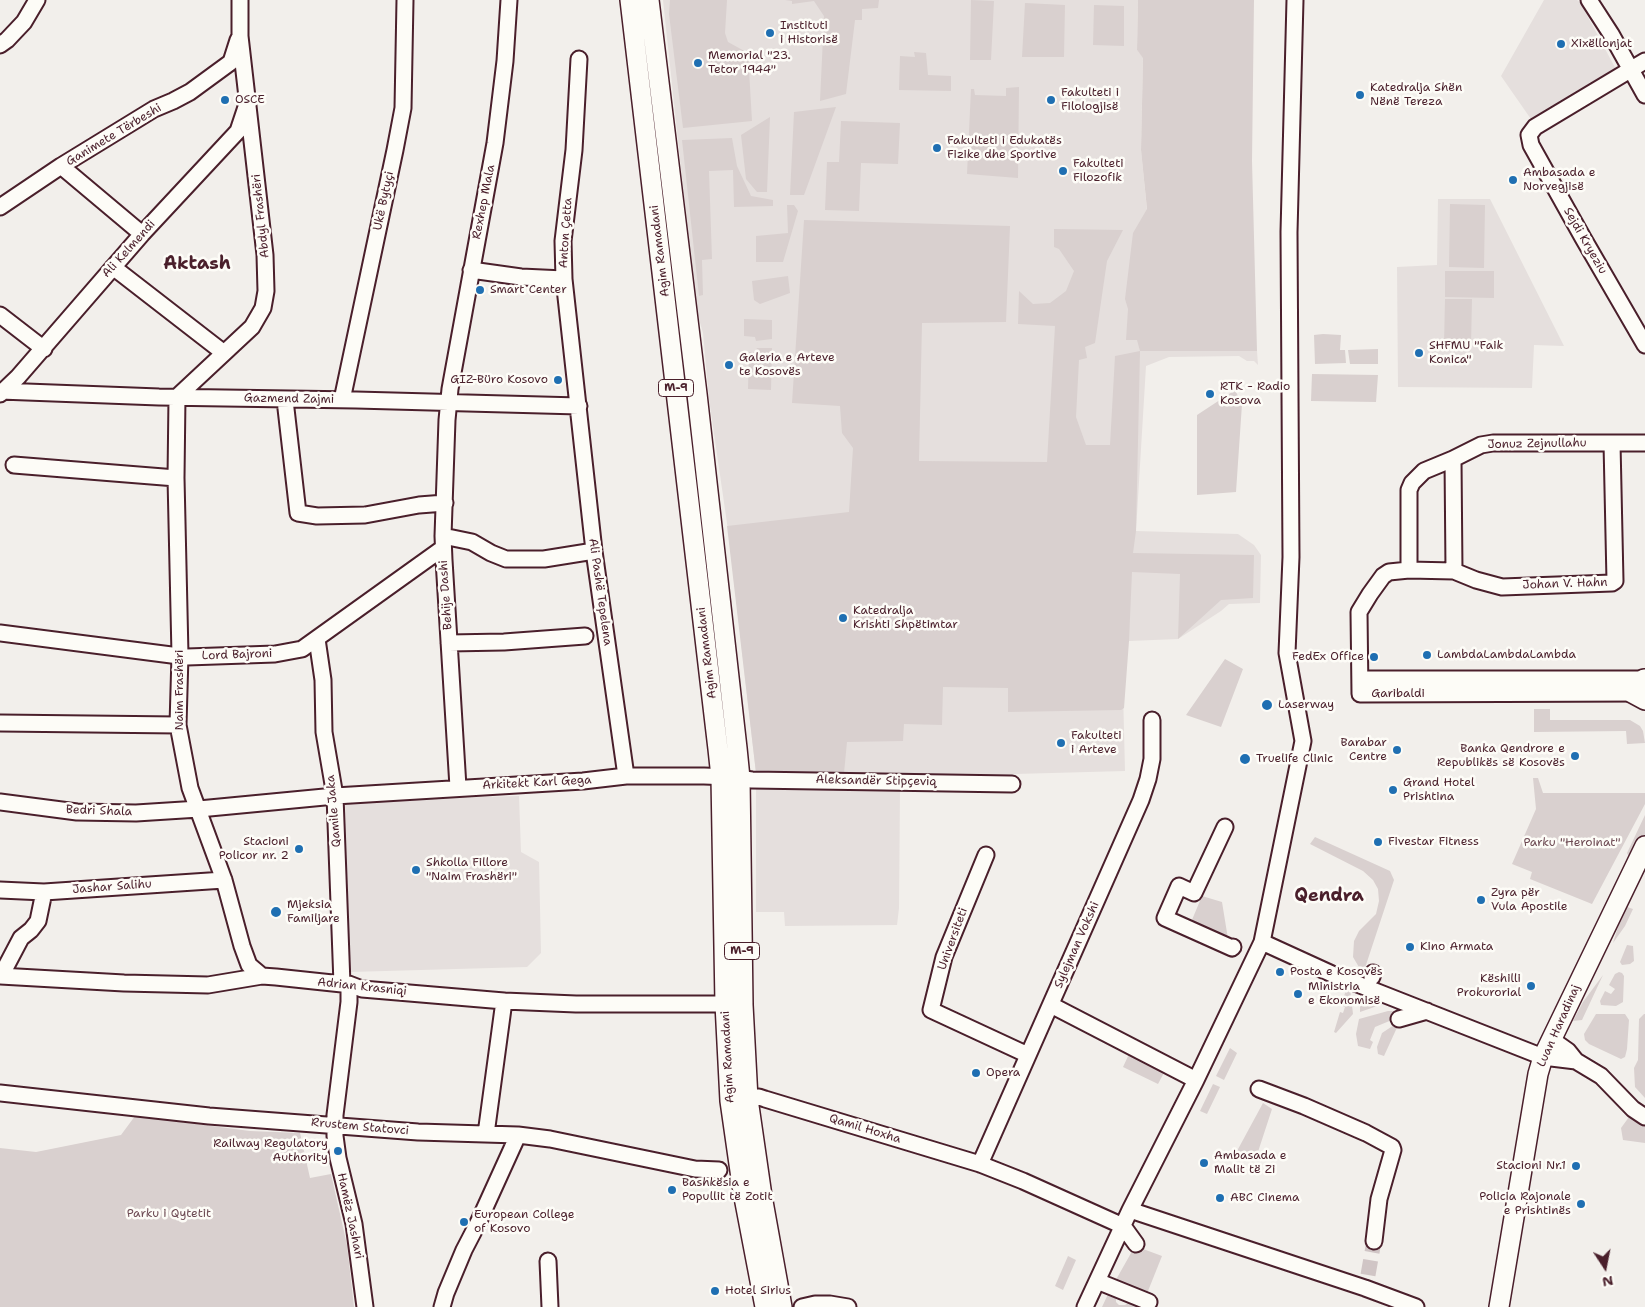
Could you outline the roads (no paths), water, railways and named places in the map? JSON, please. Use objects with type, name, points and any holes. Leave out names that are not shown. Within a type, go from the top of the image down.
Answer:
[{"type":"main road","name":"Agim Ramadani","points":[[649,0],[697,394],[740,778],[743,1005],[748,1099],[757,1166],[782,1307]]},
{"type":"main road","points":[[651,21],[654,0]]},
{"type":"main road","name":"Agim Ramadani","points":[[630,2],[693,529],[720,777],[725,1004],[730,1101],[739,1167],[765,1307]]},
{"type":"main road","name":"Luan Haradinaj","points":[[1498,1307],[1543,1057],[1645,846]]},
{"type":"street","points":[[0,45],[24,22],[37,0]]},
{"type":"street","name":"Abdyl Frashëri","points":[[177,397],[252,327],[263,308],[266,291],[265,255],[240,36],[240,0]]},
{"type":"street","name":"Ukë Bytyçi","points":[[342,400],[403,108],[405,0]]},
{"type":"street","name":"Rexhep Mala","points":[[448,403],[495,144],[505,61],[509,0]]},
{"type":"street","points":[[1085,1307],[1130,1210],[1196,1080],[1262,942],[1303,741],[1287,653],[1291,557],[1289,270],[1295,0]]},
{"type":"street","points":[[1589,0],[1645,95]]},
{"type":"street","name":"Ganimete Tërbeshi","points":[[0,206],[154,109],[190,92],[231,62],[240,36]]},
{"type":"street","name":"Anton Çetta","points":[[579,406],[564,280],[563,241],[574,150],[580,59]]},
{"type":"street","points":[[1631,70],[1645,61]]},
{"type":"street","name":"Sejdi Kryeziu","points":[[1631,70],[1535,127],[1528,136],[1645,345]]},
{"type":"street","name":"Ali Kelmendi","points":[[1,392],[44,349],[142,234],[238,131],[248,100]]},
{"type":"street","points":[[61,166],[142,234]]},
{"type":"street","points":[[113,267],[224,353]]},
{"type":"street","points":[[471,270],[521,277],[564,280]]},
{"type":"street","points":[[0,315],[44,349]]},
{"type":"street","name":"Gazmend Zajmi","points":[[1,392],[579,406]]},
{"type":"street","name":"Naim Frashëri","points":[[177,397],[176,478],[180,654],[178,725],[190,788],[224,880],[242,946],[249,965],[262,976]]},
{"type":"street","points":[[285,400],[298,513],[317,516],[365,515],[407,506],[445,503]]},
{"type":"street","name":"Behije Dashi","points":[[448,403],[443,542],[458,787]]},
{"type":"street","name":"Ali Pashë Tepelena","points":[[579,406],[594,551],[626,776]]},
{"type":"street","name":"Jonuz Zejnullahu","points":[[1409,570],[1409,490],[1412,483],[1424,471],[1454,459],[1481,445],[1493,443],[1645,443]]},
{"type":"street","name":"Johan V. Hahn","points":[[1360,679],[1359,612],[1383,576],[1395,571],[1454,571],[1502,587],[1612,583],[1615,581],[1612,443]]},
{"type":"street","points":[[1454,459],[1454,571]]},
{"type":"street","points":[[14,465],[176,478]]},
{"type":"street","points":[[443,542],[472,542],[491,553],[506,558],[544,559],[594,551]]},
{"type":"street","name":"Lord Bajroni","points":[[0,634],[180,654],[187,657],[275,654],[302,649],[443,542]]},
{"type":"street","points":[[449,643],[504,642],[585,636]]},
{"type":"street","name":"Qamile Jaka","points":[[317,639],[322,671],[324,732],[335,796],[345,984],[349,1002],[334,1125]]},
{"type":"street","name":"Garibaldi","points":[[1360,679],[1360,694],[1643,687]]},
{"type":"street","name":"Sylejman Vokshi","points":[[980,1164],[1137,809],[1148,780],[1152,758],[1152,720]]},
{"type":"street","points":[[0,723],[178,725]]},
{"type":"street","name":"Arkitekt Karl Gega","points":[[335,796],[626,776],[740,778]]},
{"type":"street","name":"Aleksandër Stipçeviq","points":[[740,778],[752,780],[1012,784]]},
{"type":"street","name":"Bedri Shala","points":[[0,802],[77,812],[136,813],[335,796]]},
{"type":"street","points":[[1225,827],[1194,893],[1179,886],[1166,918],[1233,947]]},
{"type":"street","name":"Universiteti","points":[[986,855],[944,957],[931,1010],[1028,1054]]},
{"type":"street","name":"Jashar Salihu","points":[[0,890],[44,892],[224,880]]},
{"type":"street","points":[[0,976],[21,938],[38,921],[44,892]]},
{"type":"street","points":[[1262,942],[1334,975],[1353,986],[1427,1011],[1543,1057],[1576,1061]]},
{"type":"street","name":"Adrian Krasniqi","points":[[0,976],[124,983],[208,985],[262,976],[345,984],[362,989],[504,1001],[576,1004],[725,1004]]},
{"type":"street","points":[[486,1134],[504,1001]]},
{"type":"street","points":[[1388,1006],[1407,1004]]},
{"type":"street","points":[[1051,1006],[1196,1080]]},
{"type":"street","points":[[1399,1019],[1427,1011]]},
{"type":"street","points":[[1551,1039],[1568,1051],[1576,1061],[1600,1076],[1645,1117]]},
{"type":"street","points":[[1259,1089],[1304,1106],[1390,1144],[1393,1150],[1379,1199],[1374,1241]]},
{"type":"street","name":"Rrustem Statovci","points":[[0,1093],[209,1116],[418,1132],[518,1135],[550,1139],[694,1169],[719,1170]]},
{"type":"street","name":"Qamil Hoxha","points":[[748,1099],[759,1097],[980,1164],[1123,1226]]},
{"type":"street","name":"Hamëz Jashari","points":[[334,1125],[338,1158],[354,1224],[365,1307]]},
{"type":"street","points":[[442,1307],[464,1250],[518,1135]]},
{"type":"street","points":[[1130,1210],[1366,1282],[1416,1307]]},
{"type":"street","points":[[1123,1226],[1136,1244]]},
{"type":"street","points":[[548,1261],[550,1307]]},
{"type":"street","points":[[1097,1281],[1149,1302]]},
{"type":"street","points":[[802,1307],[815,1304],[848,1307]]},
{"type":"tunnel","points":[[1368,1275],[1374,1241]]},
{"type":"place","name":"Instituti i Historisë","points":[[770,33]]},
{"type":"place","name":"Xixëllonjat","points":[[1561,44]]},
{"type":"place","name":"Memorial \"23. Tetor 1944\"","points":[[698,63]]},
{"type":"place","name":"Katedralja Shën Nënë Tereza","points":[[1360,95]]},
{"type":"place","name":"OSCE","points":[[225,100]]},
{"type":"place","name":"Fakulteti i Filologjisë","points":[[1051,100]]},
{"type":"place","name":"Fakulteti i Edukatës Fizike dhe Sportive","points":[[937,148]]},
{"type":"place","name":"Fakulteti Filozofik","points":[[1063,171]]},
{"type":"place","name":"Ambasada e Norvegjisë","points":[[1513,180]]},
{"type":"place","name":"Smart Center","points":[[480,290]]},
{"type":"place","name":"SHFMU \"Faik Konica\"","points":[[1419,353]]},
{"type":"place","name":"Galeria e Arteve te Kosovës","points":[[729,365]]},
{"type":"place","name":"GIZ-Büro Kosovo","points":[[558,380]]},
{"type":"place","name":"RTK - Radio Kosova","points":[[1210,394]]},
{"type":"place","name":"Katedralja Krishti Shpëtimtar","points":[[843,618]]},
{"type":"place","name":"LambdaLambdaLambda","points":[[1427,655]]},
{"type":"place","name":"FedEx Office","points":[[1374,657]]},
{"type":"place","name":"Laserway","points":[[1267,705]]},
{"type":"place","name":"Fakulteti i Arteve","points":[[1061,743]]},
{"type":"place","name":"Barabar Centre","points":[[1397,750]]},
{"type":"place","name":"Banka Qendrore e Republikës së Kosovës","points":[[1575,756]]},
{"type":"place","name":"Truelife Clinic","points":[[1245,759]]},
{"type":"place","name":"Grand Hotel Prishtina","points":[[1393,790]]},
{"type":"place","name":"Fivestar Fitness","points":[[1378,842]]},
{"type":"place","name":"Stacioni Policor nr. 2","points":[[299,849]]},
{"type":"place","name":"Shkolla Fillore \"Naim Frashëri\"","points":[[416,870]]},
{"type":"place","name":"Zyra për Vula Apostile","points":[[1481,900]]},
{"type":"place","name":"Mjeksia Familjare","points":[[276,912]]},
{"type":"place","name":"Kino Armata","points":[[1410,947]]},
{"type":"place","name":"Posta e Kosovës","points":[[1280,972]]},
{"type":"place","name":"Këshilli Prokurorial","points":[[1531,986]]},
{"type":"place","name":"Ministria e Ekonomisë","points":[[1298,994]]},
{"type":"place","name":"Opera","points":[[976,1073]]},
{"type":"place","name":"Railway Regulatory Authority","points":[[338,1151]]},
{"type":"place","name":"Ambasada e Malit të Zi","points":[[1204,1163]]},
{"type":"place","name":"Stacioni Nr.1","points":[[1576,1166]]},
{"type":"place","name":"Bashkësia e Popullit të Zotit","points":[[672,1190]]},
{"type":"place","name":"ABC Cinema","points":[[1220,1198]]},
{"type":"place","name":"Policia Rajonale e Prishtinës","points":[[1581,1204]]},
{"type":"place","name":"European College of Kosovo","points":[[464,1222]]},
{"type":"place","name":"Hotel Sirius","points":[[715,1291]]},
{"type":"district","name":"Aktash","points":[[197,264]]},
{"type":"district","name":"Qendra","points":[[1329,896]]},
{"type":"park label","name":"Parku \"Heroinat\"","points":[[1572,843]]},
{"type":"park label","name":"Parku i Qytetit","points":[[169,1214]]}]
